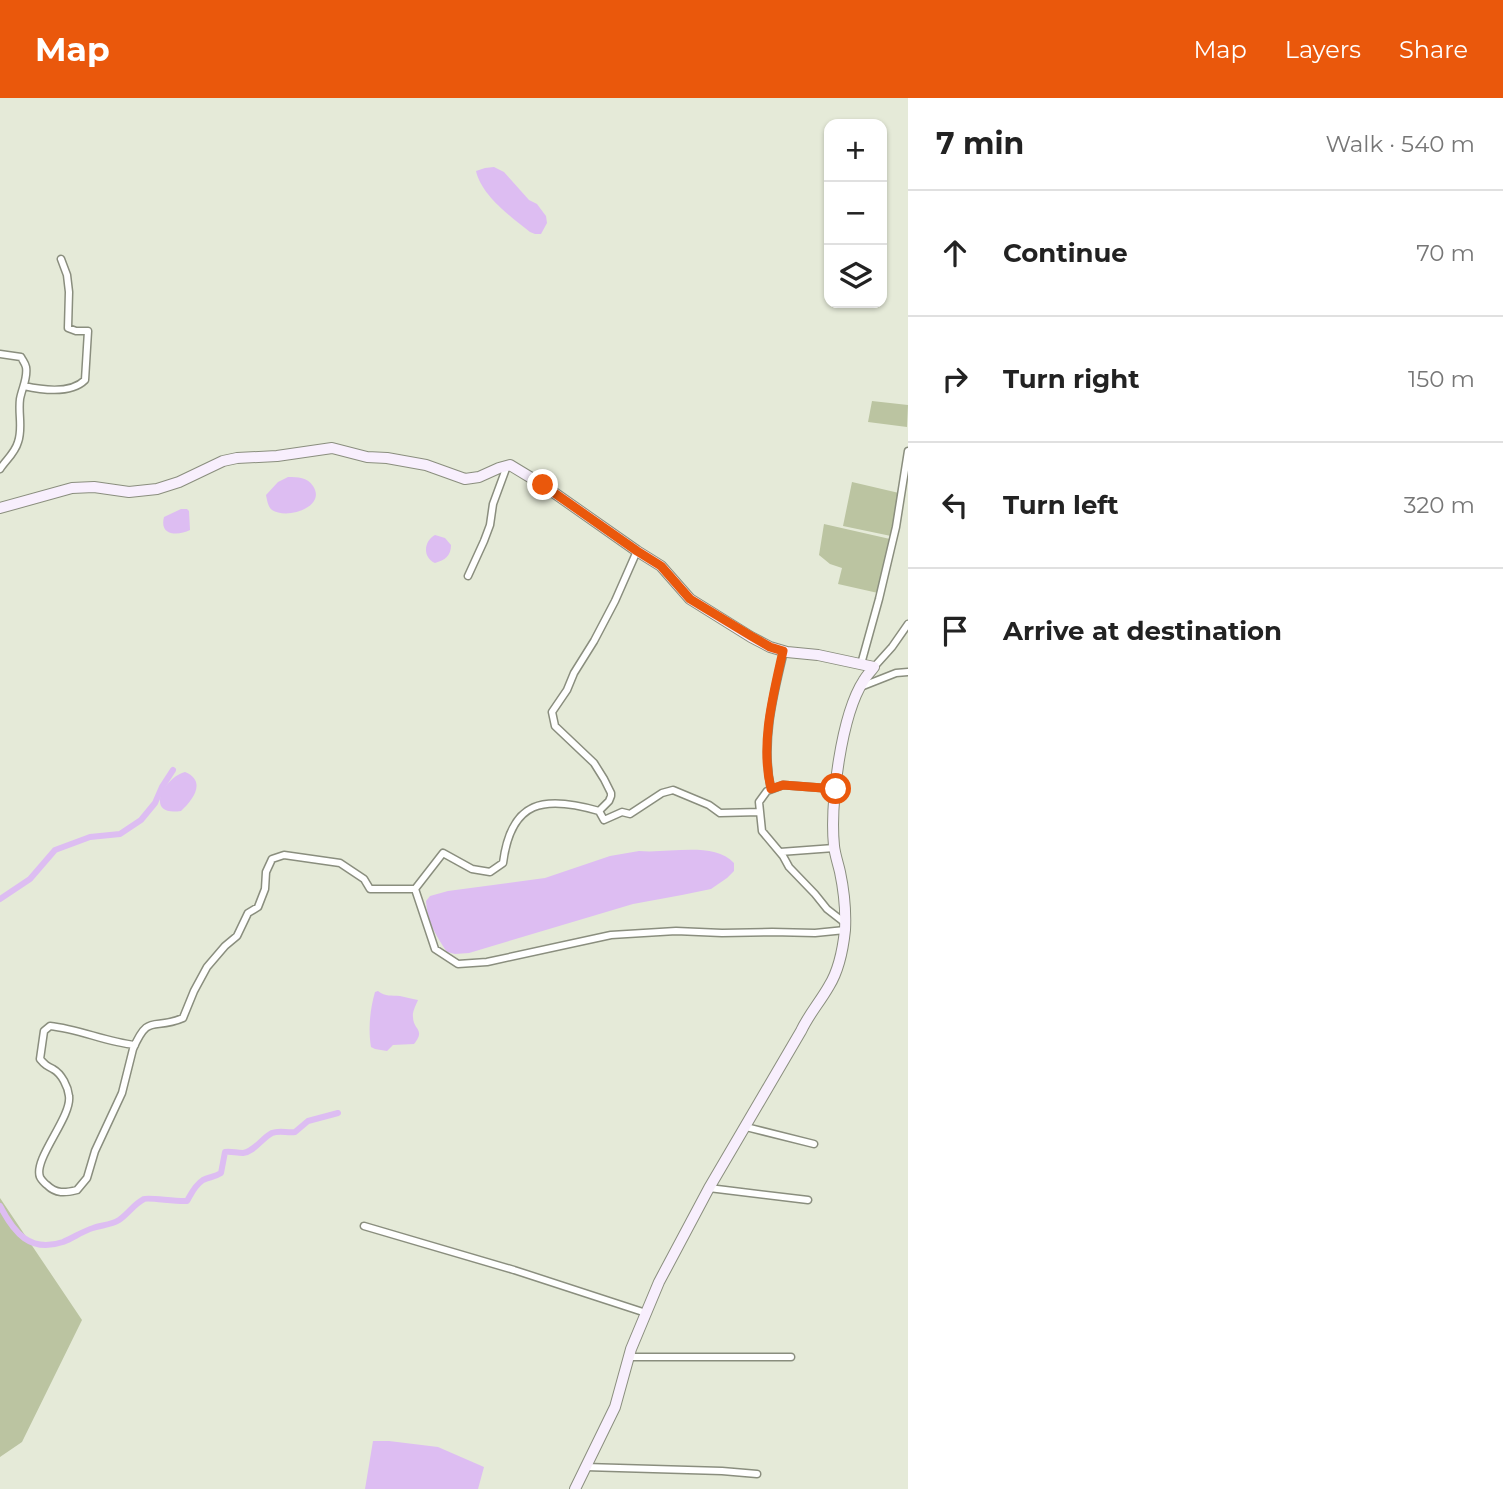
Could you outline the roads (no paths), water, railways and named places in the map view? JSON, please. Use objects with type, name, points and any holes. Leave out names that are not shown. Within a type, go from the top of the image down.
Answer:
[{"type":"street","points":[[24,386],[62,388],[81,384],[85,380],[89,331],[68,328],[69,292],[61,259]]},
{"type":"street","points":[[0,354],[21,357],[26,365],[20,397],[22,424],[19,441],[15,452],[0,469]]},
{"type":"street","points":[[0,508],[72,488],[129,492],[157,489],[179,482],[223,461],[332,448],[367,457],[426,466],[465,479],[479,477],[510,465],[661,566],[690,599],[770,647],[874,667]]},
{"type":"street","points":[[861,664],[896,527],[908,451]]},
{"type":"street","points":[[468,576],[490,525],[493,504],[507,466]]},
{"type":"street","points":[[599,811],[609,801],[611,793],[594,762],[555,726],[552,712],[600,631],[637,551]]},
{"type":"street","points":[[575,1489],[615,1407],[629,1357],[659,1282],[709,1188],[808,1016],[831,984],[841,958],[845,927],[844,893],[834,848],[836,789],[842,743],[850,711],[864,680],[908,624]]},
{"type":"street","points":[[771,789],[767,769],[768,731],[783,651]]},
{"type":"street","points":[[861,686],[896,673],[908,673]]},
{"type":"street","points":[[836,789],[783,785],[767,791],[759,802],[762,831],[789,867],[845,927]]},
{"type":"street","points":[[415,889],[443,853],[472,869],[490,872],[503,863],[513,826],[526,811],[551,802],[574,804],[599,811],[604,820],[622,813],[630,814],[662,793],[673,790],[709,805],[720,813],[760,812]]},
{"type":"street","points":[[780,852],[834,848]]},
{"type":"street","points":[[135,1045],[113,1042],[65,1028],[50,1026],[44,1031],[40,1059],[46,1066],[56,1070],[66,1085],[70,1100],[39,1166],[40,1177],[49,1188],[62,1193],[77,1191],[87,1178],[95,1151],[122,1093],[140,1033],[148,1025],[183,1018],[207,967],[237,936],[247,913],[258,907],[265,889],[266,872],[272,859],[284,855],[340,863],[363,879],[370,889],[415,889]]},
{"type":"street","points":[[415,889],[435,949],[458,964],[487,962],[611,935],[676,931],[815,933],[845,927]]},
{"type":"street","points":[[746,1127],[814,1144]]},
{"type":"street","points":[[709,1188],[808,1200]]},
{"type":"street","points":[[364,1226],[514,1270],[646,1313]]},
{"type":"street","points":[[629,1357],[791,1357]]},
{"type":"street","points":[[585,1467],[757,1474]]},
{"type":"waterway","points":[[0,899],[30,879],[55,850],[90,837],[120,834],[141,820],[155,803],[173,770]]},
{"type":"waterway","points":[[0,1206],[17,1232],[32,1243],[51,1245],[63,1242],[89,1229],[116,1222],[144,1199],[187,1201],[200,1182],[221,1173],[225,1152],[247,1152],[272,1133],[295,1132],[308,1121],[338,1113]]}]
